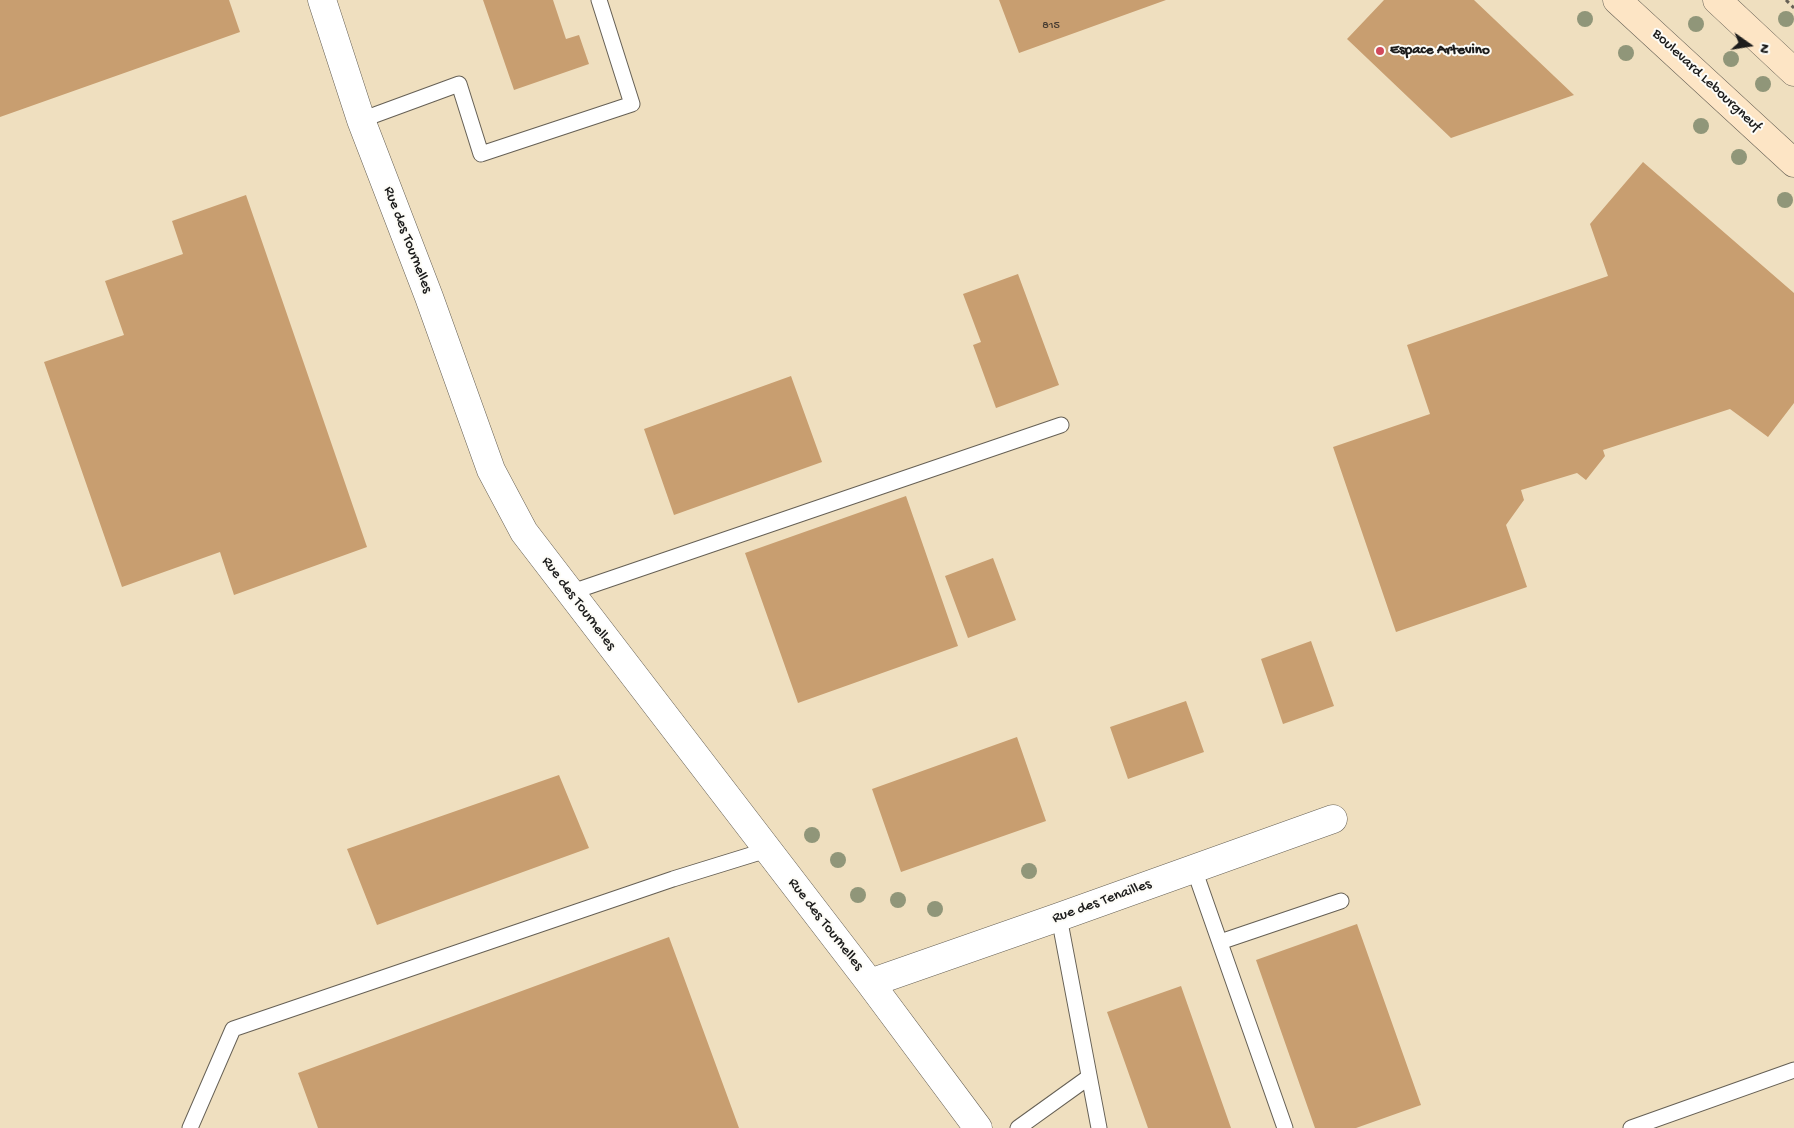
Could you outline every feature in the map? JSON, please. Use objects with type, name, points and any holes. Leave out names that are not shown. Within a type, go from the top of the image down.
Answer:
[{"type":"main road","name":"Boulevard Lebourgneuf","points":[[1617,0],[1794,163]]},
{"type":"main road","points":[[1717,0],[1794,72]]},
{"type":"street","name":"Rue des Tournelles","points":[[322,0],[361,120],[429,297],[491,470],[524,532],[870,983],[978,1128]]},
{"type":"street","name":"Rue des Tenailles","points":[[870,983],[1333,819]]},
{"type":"lane","points":[[361,120],[459,84],[481,154],[632,104],[598,0]]},
{"type":"lane","points":[[569,593],[1061,424]]},
{"type":"lane","points":[[190,1128],[233,1029],[673,879],[767,850]]},
{"type":"lane","points":[[1194,869],[1285,1128]]},
{"type":"lane","points":[[1220,942],[1341,900]]},
{"type":"lane","points":[[1059,917],[1100,1128]]},
{"type":"lane","points":[[1632,1128],[1794,1070]]},
{"type":"lane","points":[[1018,1128],[1089,1077]]},
{"type":"path","points":[[1786,0],[1794,8]]},
{"type":"building","points":[[0,0],[229,0],[240,32],[0,117]]},
{"type":"building","points":[[483,0],[553,0],[566,39],[579,35],[589,64],[514,90]]},
{"type":"building","points":[[999,0],[1166,0],[1019,53]]},
{"type":"building","points":[[1384,0],[1474,0],[1574,95],[1451,138],[1347,39]]},
{"type":"building","points":[[1643,162],[1794,293],[1794,403],[1768,437],[1730,409],[1603,450],[1605,456],[1586,480],[1577,473],[1521,490],[1524,500],[1506,525],[1527,587],[1396,632],[1333,447],[1430,414],[1407,345],[1608,276],[1590,224]]},
{"type":"building","points":[[246,195],[367,547],[234,595],[220,552],[122,587],[44,362],[124,335],[105,281],[183,254],[172,221]]},
{"type":"building","points":[[1018,274],[1059,385],[996,408],[973,345],[981,342],[963,294]]},
{"type":"building","points":[[791,376],[822,462],[674,515],[644,429]]},
{"type":"building","points":[[906,496],[958,646],[798,703],[745,553]]},
{"type":"building","points":[[993,558],[1016,620],[968,638],[945,576]]},
{"type":"building","points":[[1311,641],[1334,706],[1283,724],[1261,659]]},
{"type":"building","points":[[1186,701],[1204,752],[1128,779],[1110,727]]},
{"type":"building","points":[[1017,737],[1046,821],[901,872],[872,789]]},
{"type":"building","points":[[559,775],[589,848],[377,925],[347,849]]},
{"type":"building","points":[[1357,924],[1421,1105],[1356,1128],[1315,1128],[1256,960]]},
{"type":"building","points":[[669,937],[739,1128],[318,1128],[298,1073]]},
{"type":"building","points":[[1181,986],[1231,1128],[1148,1128],[1107,1012]]},
{"type":"place","name":"Espace Artevino","points":[[1380,51]]}]
